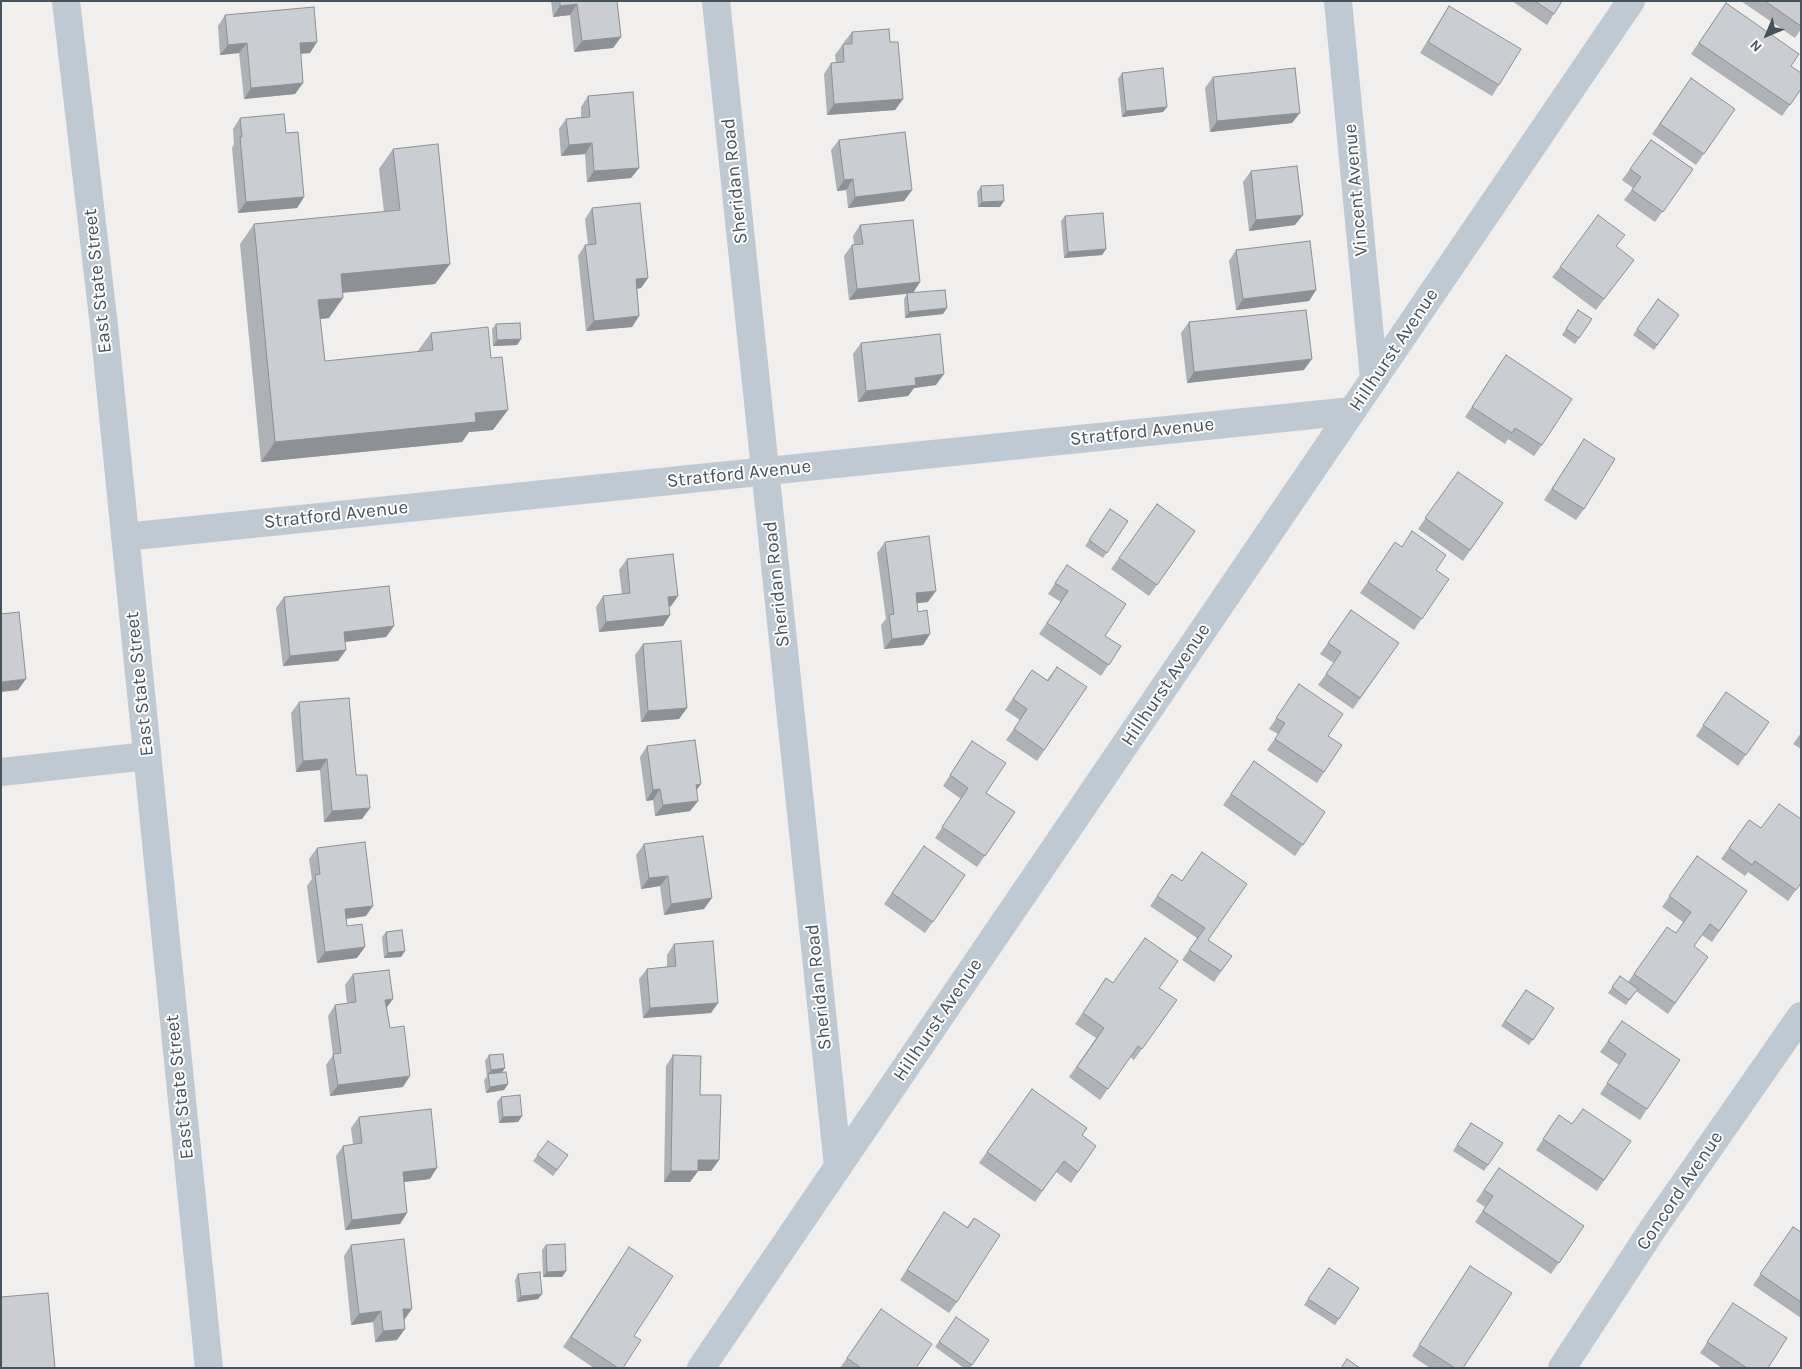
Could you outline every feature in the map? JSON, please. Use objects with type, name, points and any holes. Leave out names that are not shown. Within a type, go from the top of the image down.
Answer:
[{"type":"street","name":"East State Street","points":[[66,1],[102,306],[208,1368]]},
{"type":"street","name":"Sheridan Road","points":[[716,1],[838,1166]]},
{"type":"street","name":"Vincent Avenue","points":[[1338,1],[1374,379]]},
{"type":"street","name":"Hillhurst Avenue","points":[[701,1368],[1630,1]]},
{"type":"street","name":"Stratford Avenue","points":[[125,537],[1352,411]]},
{"type":"street","points":[[1,772],[147,756]]},
{"type":"street","name":"Concord Avenue","points":[[1562,1368],[1654,1227],[1801,1016]]},
{"type":"building","points":[[560,1],[617,1],[621,37],[582,41],[577,4],[560,6]]},
{"type":"building","points":[[1535,1],[1562,1],[1554,14]]},
{"type":"building","points":[[1765,1],[1801,1],[1801,26]]},
{"type":"building","points":[[1726,3],[1799,54],[1791,66],[1801,73],[1801,89],[1790,105],[1699,43]]},
{"type":"building","points":[[1449,6],[1521,49],[1499,85],[1428,42]]},
{"type":"building","points":[[314,7],[317,42],[300,43],[303,83],[251,88],[247,43],[228,45],[225,15]]},
{"type":"building","points":[[889,29],[890,42],[898,42],[903,99],[834,104],[831,63],[844,62],[843,44],[852,44],[852,32]]},
{"type":"building","points":[[1163,68],[1167,107],[1126,111],[1122,73]]},
{"type":"building","points":[[1295,68],[1300,113],[1217,121],[1213,77]]},
{"type":"building","points":[[1691,78],[1735,109],[1704,154],[1660,124]]},
{"type":"building","points":[[633,92],[639,168],[594,171],[592,143],[569,145],[566,119],[590,117],[588,96]]},
{"type":"building","points":[[284,114],[286,133],[298,132],[304,197],[246,202],[240,118]]},
{"type":"building","points":[[905,132],[912,190],[855,197],[853,179],[844,180],[839,140]]},
{"type":"building","points":[[1651,140],[1693,169],[1663,212],[1632,190],[1641,177],[1630,169]]},
{"type":"building","points":[[438,144],[450,264],[341,274],[343,298],[318,300],[325,361],[433,350],[431,333],[488,327],[491,358],[502,357],[508,410],[475,413],[476,422],[275,442],[254,224],[400,210],[393,149]]},
{"type":"building","points":[[1297,166],[1303,215],[1256,220],[1251,171]]},
{"type":"building","points":[[1003,185],[1004,201],[982,202],[981,186]]},
{"type":"building","points":[[640,203],[648,278],[636,279],[639,316],[594,321],[585,245],[596,244],[592,208]]},
{"type":"building","points":[[1103,213],[1106,249],[1068,252],[1065,216]]},
{"type":"building","points":[[1598,215],[1625,235],[1616,246],[1634,260],[1604,299],[1560,267]]},
{"type":"building","points":[[913,220],[920,282],[857,289],[852,245],[863,244],[860,225]]},
{"type":"building","points":[[1310,241],[1316,290],[1243,299],[1236,250]]},
{"type":"building","points":[[945,290],[947,308],[909,312],[907,293]]},
{"type":"building","points":[[1658,299],[1679,315],[1657,345],[1637,329]]},
{"type":"building","points":[[1306,310],[1312,359],[1194,372],[1189,322]]},
{"type":"building","points":[[1578,310],[1592,319],[1579,338],[1566,329]]},
{"type":"building","points":[[520,323],[521,339],[497,340],[496,324]]},
{"type":"building","points":[[940,334],[944,374],[915,378],[916,385],[866,391],[861,343]]},
{"type":"building","points":[[1506,355],[1572,399],[1542,445],[1515,428],[1512,433],[1472,407]]},
{"type":"building","points":[[1584,439],[1615,459],[1584,509],[1552,489]]},
{"type":"building","points":[[1458,472],[1503,503],[1470,550],[1425,518]]},
{"type":"building","points":[[1157,504],[1195,531],[1157,585],[1119,558]]},
{"type":"building","points":[[1110,509],[1128,521],[1107,553],[1089,540]]},
{"type":"building","points":[[1412,531],[1446,555],[1436,570],[1449,579],[1422,619],[1368,582],[1395,542],[1402,547]]},
{"type":"building","points":[[929,536],[936,591],[916,593],[918,612],[927,610],[930,634],[892,639],[889,615],[894,614],[885,542]]},
{"type":"building","points":[[673,554],[678,596],[668,597],[670,615],[606,622],[603,596],[630,593],[627,559]]},
{"type":"building","points":[[1067,565],[1126,604],[1105,636],[1121,646],[1109,665],[1047,623],[1068,591],[1055,583]]},
{"type":"building","points":[[389,586],[394,626],[344,632],[346,650],[290,656],[284,597]]},
{"type":"building","points":[[1351,610],[1399,643],[1360,698],[1326,674],[1341,652],[1328,643]]},
{"type":"building","points":[[19,612],[26,679],[1,682],[1,614]]},
{"type":"building","points":[[681,641],[687,708],[648,711],[643,644]]},
{"type":"building","points":[[1057,667],[1087,687],[1044,750],[1014,729],[1027,709],[1013,699],[1032,670],[1048,681]]},
{"type":"building","points":[[1299,684],[1343,714],[1328,736],[1342,745],[1324,772],[1275,739],[1285,723],[1276,718]]},
{"type":"building","points":[[1726,692],[1769,722],[1746,755],[1703,725]]},
{"type":"building","points":[[349,698],[356,775],[367,775],[370,808],[332,811],[327,759],[303,761],[299,702]]},
{"type":"building","points":[[695,740],[701,784],[696,785],[698,801],[663,805],[660,789],[653,790],[647,746]]},
{"type":"building","points":[[972,741],[1006,763],[986,793],[1015,812],[985,856],[942,827],[968,788],[950,775]]},
{"type":"building","points":[[1254,761],[1325,812],[1303,845],[1231,794]]},
{"type":"building","points":[[1779,804],[1801,819],[1801,883],[1796,890],[1755,861],[1752,865],[1729,848],[1749,820],[1761,828]]},
{"type":"building","points":[[703,836],[712,898],[671,904],[668,876],[649,878],[644,844]]},
{"type":"building","points":[[365,842],[373,906],[345,909],[347,926],[362,924],[365,947],[325,952],[315,875],[320,874],[317,848]]},
{"type":"building","points":[[924,846],[965,875],[933,922],[892,893]]},
{"type":"building","points":[[1202,852],[1247,884],[1208,940],[1232,956],[1221,971],[1189,950],[1205,928],[1157,896],[1172,874],[1182,881]]},
{"type":"building","points":[[1697,856],[1747,891],[1719,931],[1710,924],[1694,946],[1708,957],[1675,1003],[1634,974],[1667,927],[1676,933],[1691,912],[1669,896]]},
{"type":"building","points":[[402,930],[405,951],[388,953],[386,932]]},
{"type":"building","points":[[1145,938],[1178,961],[1159,988],[1177,1000],[1142,1049],[1138,1046],[1108,1089],[1077,1067],[1104,1028],[1083,1013],[1106,978],[1113,983]]},
{"type":"building","points":[[713,941],[718,1003],[650,1008],[647,969],[676,966],[674,944]]},
{"type":"building","points":[[389,970],[393,999],[385,1000],[390,1028],[404,1026],[410,1076],[338,1085],[333,1054],[341,1053],[335,1005],[356,1002],[353,974]]},
{"type":"building","points":[[1620,976],[1638,989],[1629,1000],[1612,987]]},
{"type":"building","points":[[1526,990],[1554,1008],[1533,1040],[1505,1021]]},
{"type":"building","points":[[1622,1021],[1680,1060],[1647,1109],[1607,1083],[1626,1054],[1608,1041]]},
{"type":"building","points":[[503,1054],[505,1068],[491,1070],[489,1055]]},
{"type":"building","points":[[673,1055],[701,1056],[700,1095],[721,1095],[719,1160],[698,1160],[698,1171],[671,1171]]},
{"type":"building","points":[[506,1072],[508,1084],[490,1087],[488,1074]]},
{"type":"building","points":[[1032,1089],[1087,1128],[1082,1135],[1096,1146],[1078,1172],[1064,1161],[1042,1191],[987,1152]]},
{"type":"building","points":[[520,1095],[522,1116],[503,1117],[501,1097]]},
{"type":"building","points":[[431,1109],[437,1168],[403,1172],[407,1213],[352,1220],[343,1146],[362,1143],[359,1117]]},
{"type":"building","points":[[1583,1109],[1631,1141],[1604,1180],[1543,1139],[1559,1115],[1572,1124]]},
{"type":"building","points":[[1471,1123],[1503,1143],[1488,1165],[1457,1145]]},
{"type":"building","points":[[548,1141],[568,1155],[557,1170],[537,1155]]},
{"type":"building","points":[[1499,1168],[1584,1226],[1559,1263],[1483,1211],[1493,1196],[1484,1190]]},
{"type":"building","points":[[944,1212],[968,1228],[974,1218],[1000,1235],[957,1302],[907,1270]]},
{"type":"building","points":[[1793,1227],[1801,1232],[1801,1302],[1760,1274]]},
{"type":"building","points":[[404,1239],[412,1309],[403,1309],[405,1329],[383,1331],[381,1311],[359,1314],[351,1245]]},
{"type":"building","points":[[565,1244],[566,1271],[547,1272],[546,1245]]},
{"type":"building","points":[[629,1247],[673,1276],[634,1336],[641,1340],[623,1368],[618,1368],[571,1337]]},
{"type":"building","points":[[1470,1266],[1512,1293],[1463,1368],[1455,1368],[1419,1345]]},
{"type":"building","points":[[1329,1268],[1359,1288],[1339,1319],[1308,1299]]},
{"type":"building","points":[[540,1272],[542,1294],[521,1296],[518,1274]]},
{"type":"building","points":[[48,1293],[55,1368],[1,1368],[1,1297]]},
{"type":"building","points":[[1733,1303],[1787,1338],[1768,1368],[1747,1368],[1707,1342]]},
{"type":"building","points":[[881,1309],[932,1344],[916,1368],[861,1368],[847,1358]]},
{"type":"building","points":[[956,1317],[989,1340],[972,1365],[939,1342]]},
{"type":"building","points":[[1347,1359],[1360,1368],[1341,1368]]}]
